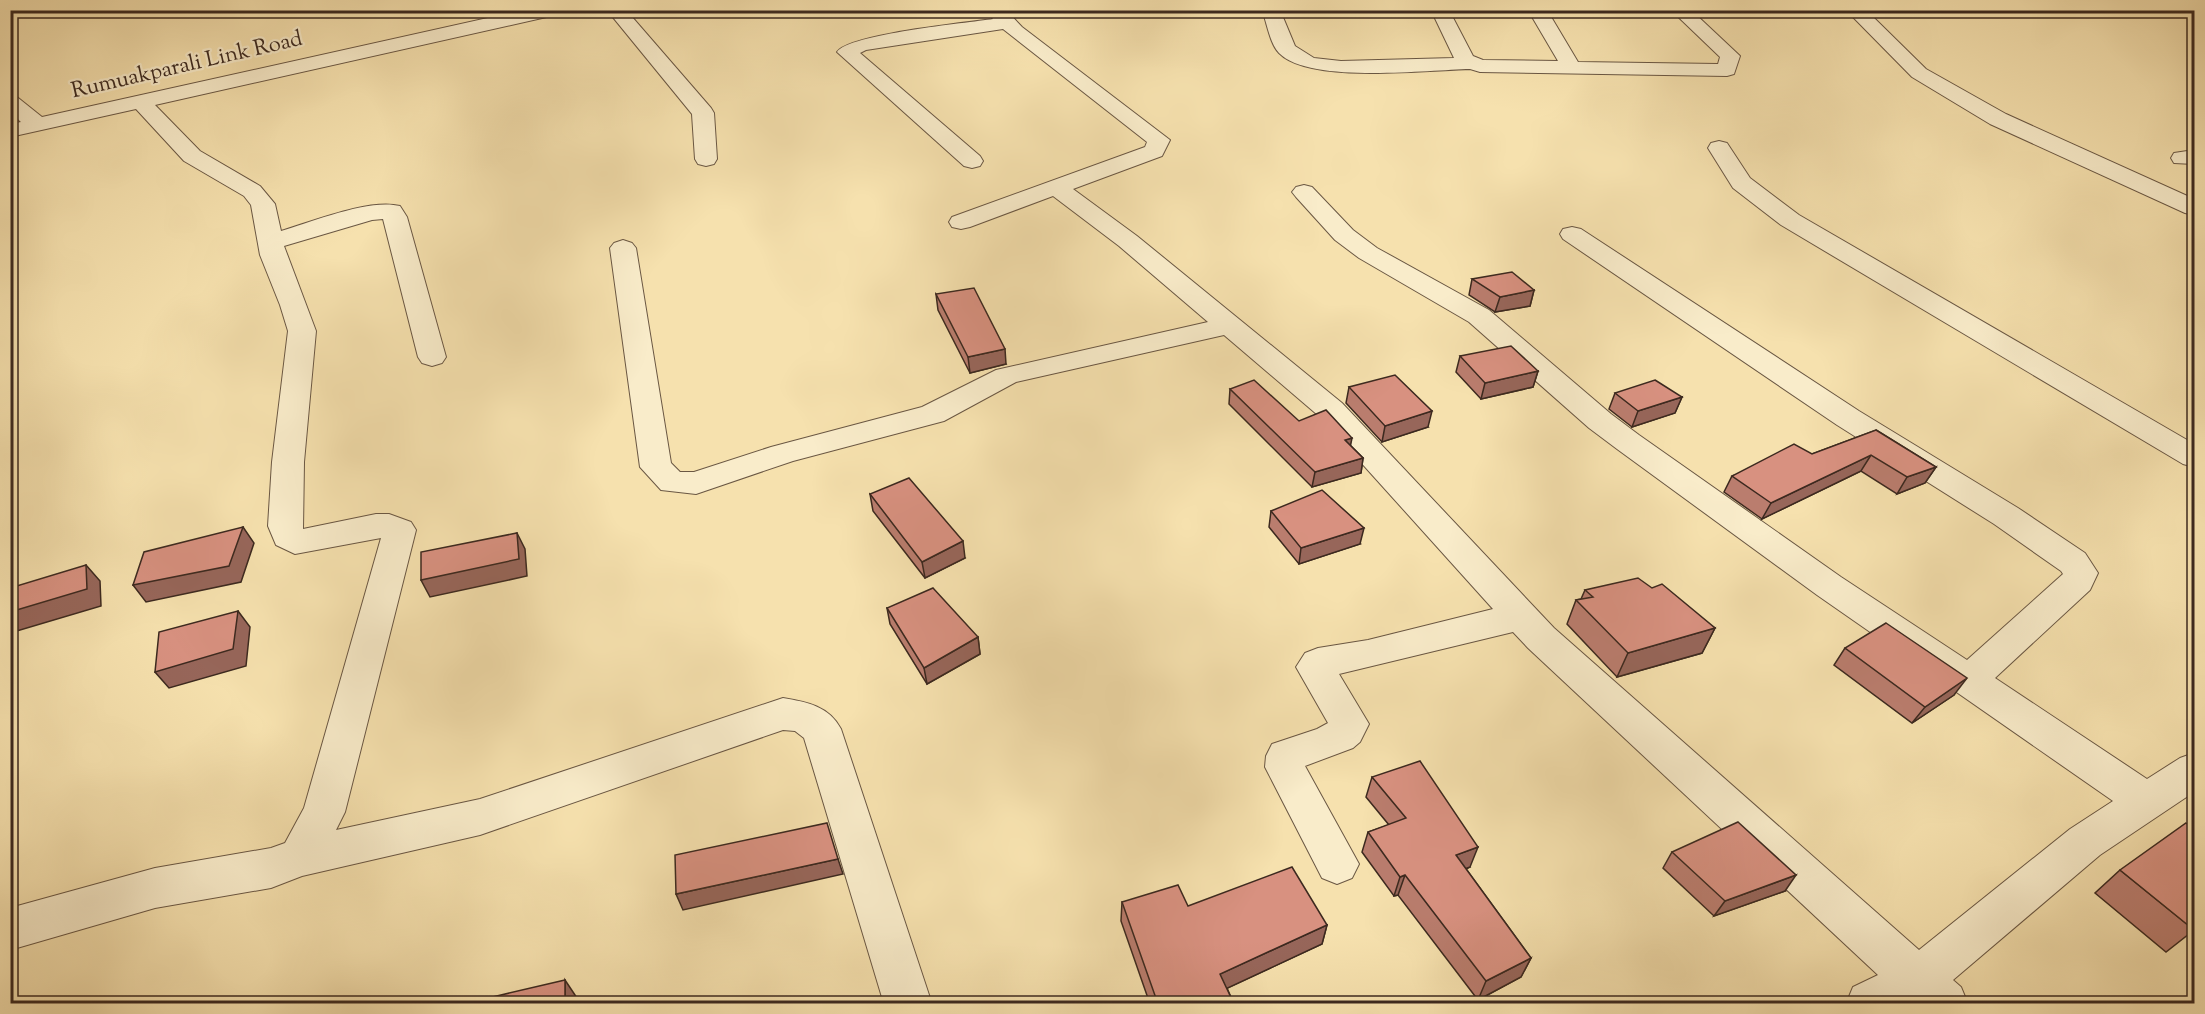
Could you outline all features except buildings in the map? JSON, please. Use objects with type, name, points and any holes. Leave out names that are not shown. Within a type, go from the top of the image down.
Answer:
[{"type":"street","name":"Rumuakparali Link Road","points":[[10,131],[551,10]]},
{"type":"street","points":[[616,10],[703,113],[706,159]]},
{"type":"street","points":[[1271,10],[1286,49],[1300,60],[1311,64],[1341,66],[1471,63]]},
{"type":"street","points":[[1440,10],[1465,60],[1480,66],[1727,70],[1730,56],[1680,10]]},
{"type":"street","points":[[1537,10],[1571,67]]},
{"type":"street","points":[[1856,10],[1919,73],[1998,119],[2194,208]]},
{"type":"street","points":[[961,222],[1154,151],[1159,140],[1000,17],[861,45],[847,52],[972,162]]},
{"type":"street","points":[[10,101],[38,125]]},
{"type":"street","points":[[142,103],[192,156],[252,192],[263,204],[273,255],[302,331],[288,462],[285,526],[288,537],[295,542],[376,526],[389,526],[399,530],[324,812],[300,857]]},
{"type":"street","points":[[1719,148],[1741,183],[1790,219],[2194,457]]},
{"type":"street","points":[[1054,186],[1128,241],[1331,410],[1541,638],[1932,991]]},
{"type":"street","points":[[1304,192],[1344,236],[1368,253],[1479,316],[1628,442],[1829,586],[1970,679],[2147,801]]},
{"type":"street","points":[[271,242],[370,213],[392,211],[432,357]]},
{"type":"street","points":[[1572,234],[1848,418],[2006,516],[2073,562],[2081,573],[2078,581],[1970,679]]},
{"type":"street","points":[[623,248],[656,467],[672,482],[696,483],[782,454],[933,414],[1006,376],[1026,370],[1228,326]]},
{"type":"street","points":[[1337,864],[1285,767],[1286,756],[1297,750],[1339,738],[1347,731],[1349,724],[1315,667],[1318,663],[1368,654],[1521,616]]},
{"type":"street","points":[[10,929],[155,888],[271,868],[300,857],[480,817],[783,714],[804,717],[820,729],[908,1004]]},
{"type":"street","points":[[1870,1004],[1932,991],[2085,842],[2194,770]]}]
